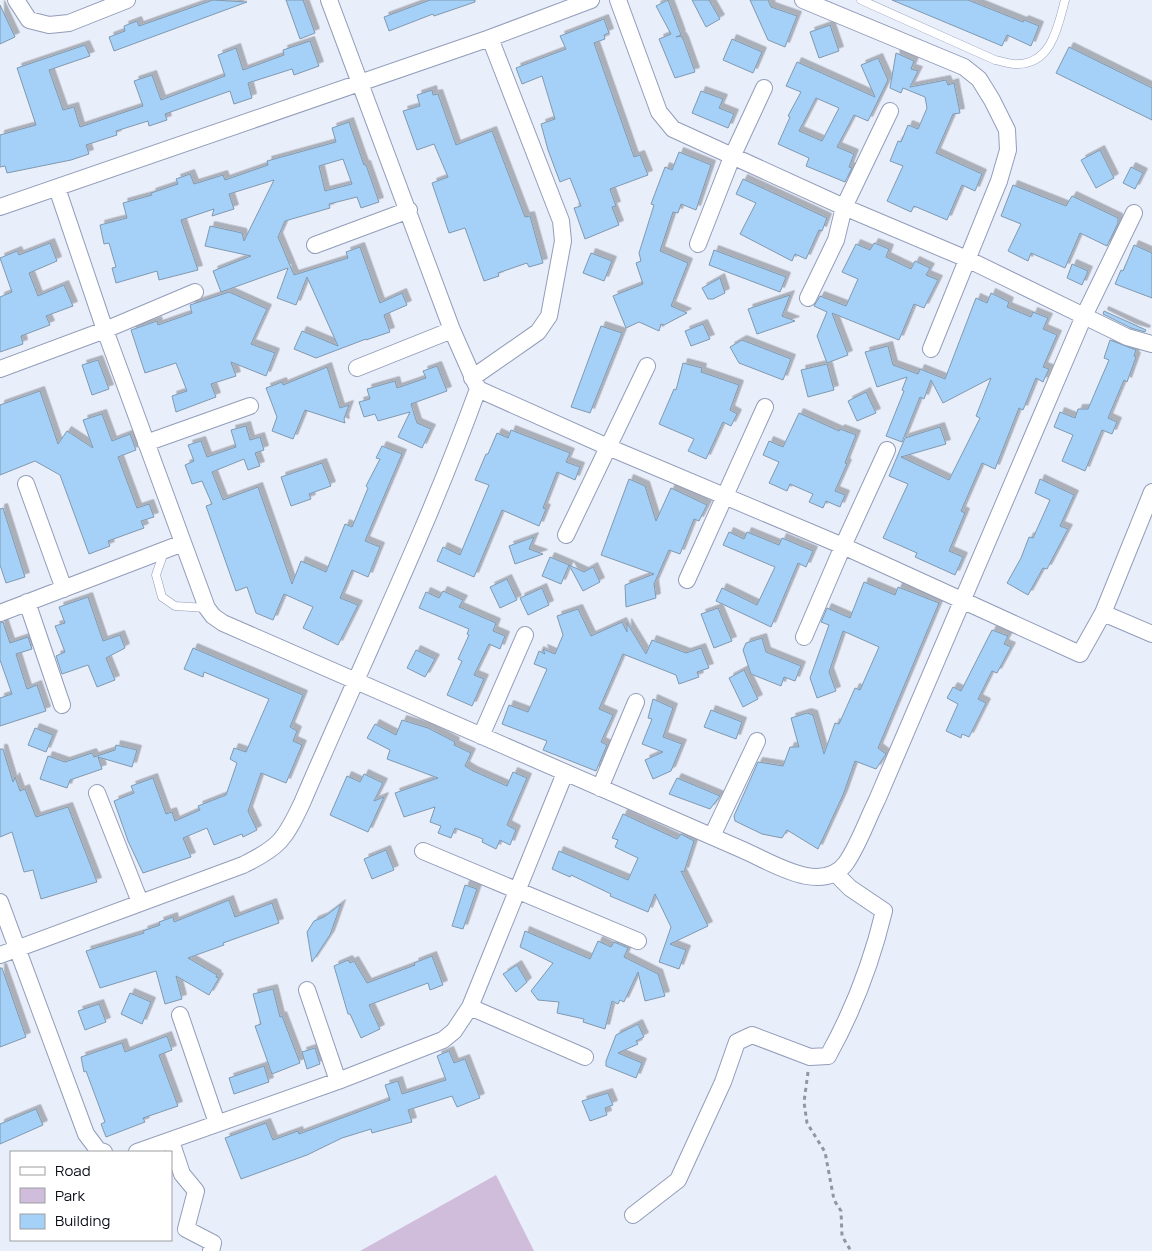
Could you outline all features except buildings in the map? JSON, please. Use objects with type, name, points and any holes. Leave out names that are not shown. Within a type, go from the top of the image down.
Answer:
[{"type":"street","points":[[16,0],[29,20],[49,25],[69,23],[126,0]]},
{"type":"street","points":[[329,0],[359,83],[409,210],[452,330],[475,383],[608,447],[843,546],[1080,654],[1103,613],[1152,492]]},
{"type":"street","points":[[0,207],[490,38],[591,0]]},
{"type":"street","points":[[618,0],[659,112],[673,129],[844,207],[967,259],[1127,337],[1152,344]]},
{"type":"street","points":[[803,0],[964,67],[979,79],[1007,130],[1008,150],[999,181],[931,349]]},
{"type":"street","points":[[0,955],[243,864],[269,852],[282,841],[302,803],[458,444],[475,383],[538,332],[549,316],[564,241],[560,221],[490,38]]},
{"type":"street","points":[[698,244],[732,157],[764,88]]},
{"type":"street","points":[[808,298],[836,240],[844,207],[890,111]]},
{"type":"street","points":[[56,188],[182,544],[207,608],[212,616],[223,623],[803,876],[822,878],[835,873],[846,863],[877,800],[1084,316],[1134,213]]},
{"type":"street","points":[[316,245],[409,210]]},
{"type":"street","points":[[0,369],[105,330],[195,292]]},
{"type":"street","points":[[357,368],[452,330]]},
{"type":"street","points":[[566,536],[647,366]]},
{"type":"street","points":[[146,443],[250,406]]},
{"type":"street","points":[[687,580],[765,407]]},
{"type":"street","points":[[804,637],[843,546],[888,450]]},
{"type":"street","points":[[26,484],[64,589]]},
{"type":"street","points":[[0,612],[182,544]]},
{"type":"street","points":[[27,602],[62,704]]},
{"type":"street","points":[[1103,613],[1152,634]]},
{"type":"street","points":[[481,736],[525,635]]},
{"type":"street","points":[[600,788],[636,702]]},
{"type":"street","points":[[712,836],[756,741]]},
{"type":"street","points":[[140,1151],[338,1081],[443,1040],[454,1031],[470,1007],[565,773]]},
{"type":"street","points":[[97,794],[140,902]]},
{"type":"street","points":[[423,851],[638,941]]},
{"type":"street","points":[[633,1215],[678,1180],[723,1082],[737,1042],[752,1035],[810,1057],[828,1056],[842,1030],[876,941],[884,911],[850,888],[835,873]]},
{"type":"street","points":[[0,902],[86,1134],[98,1150],[101,1151]]},
{"type":"street","points":[[306,990],[338,1081]]},
{"type":"street","points":[[470,1007],[585,1057]]},
{"type":"street","points":[[180,1015],[217,1123]]},
{"type":"street","points":[[171,1141],[182,1174],[196,1191],[186,1230],[213,1243],[211,1251]]},
{"type":"lane","points":[[861,0],[995,60],[1018,64],[1034,61],[1046,54],[1058,29],[1065,0]]},
{"type":"lane","points":[[164,550],[156,574],[162,596],[175,606],[207,608]]},
{"type":"path","points":[[810,1057],[804,1102],[807,1123],[824,1152],[834,1200],[841,1211],[842,1236],[852,1251]]},
{"type":"green space","points":[[496,1175],[534,1251],[360,1251]]}]
